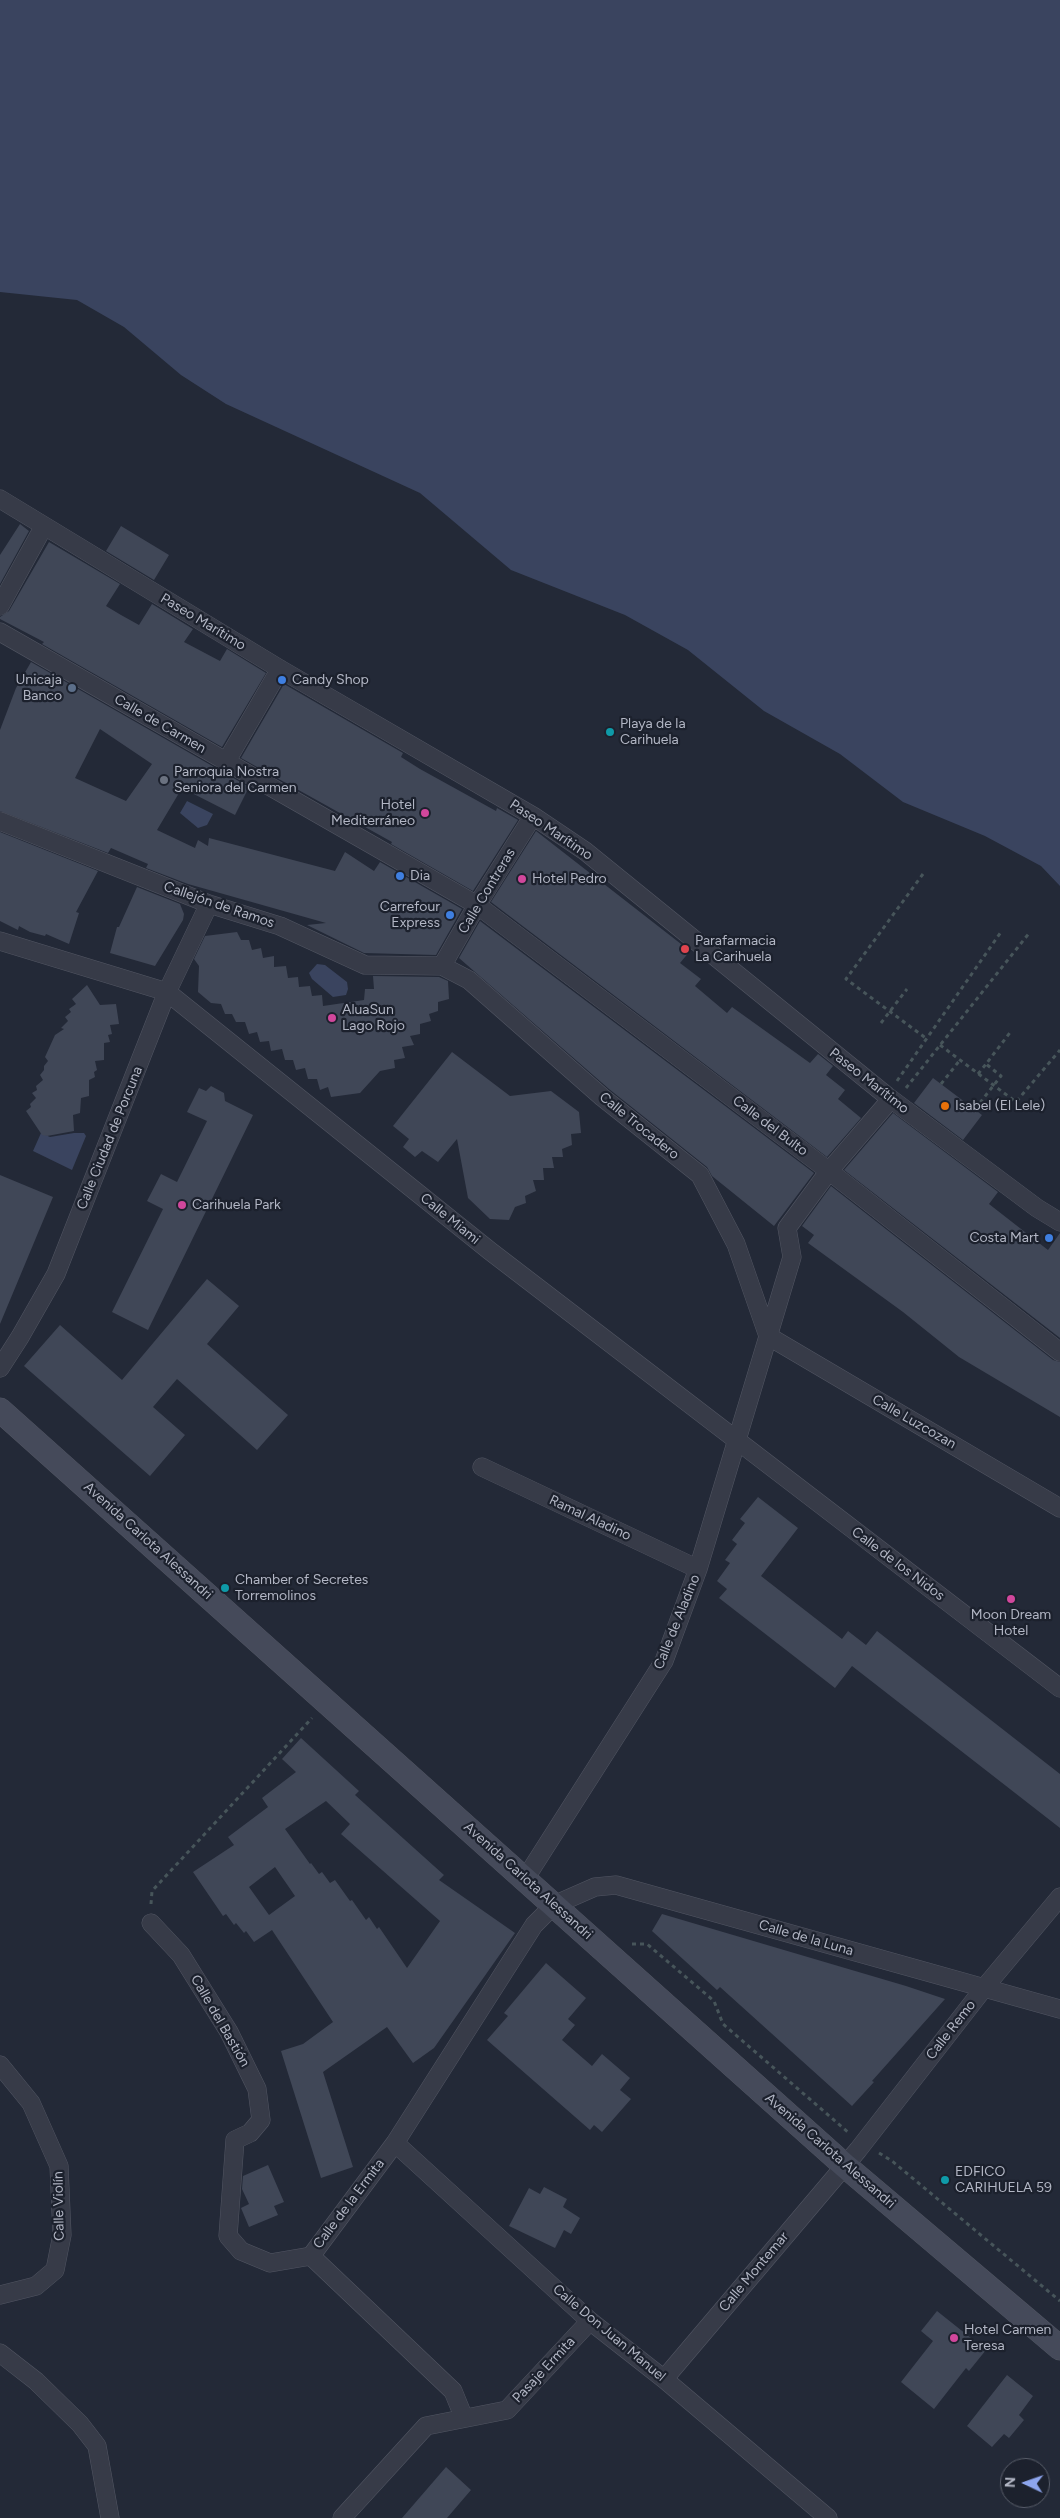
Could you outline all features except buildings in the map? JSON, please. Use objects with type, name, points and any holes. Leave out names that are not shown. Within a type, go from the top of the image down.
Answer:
[{"type":"main road","name":"Avenida Carlota Alessandri","points":[[0,1410],[327,1700],[844,2165],[1060,2348]]},
{"type":"street","name":"Paseo Marítimo","points":[[0,499],[280,669],[533,816],[585,851],[891,1099],[1036,1208],[1060,1222]]},
{"type":"street","points":[[0,604],[44,526]]},
{"type":"street","name":"Calle de Carmen","points":[[0,632],[477,905]]},
{"type":"street","points":[[226,762],[280,669]]},
{"type":"street","name":"Calle Contreras","points":[[442,966],[477,905],[533,816]]},
{"type":"street","name":"Callejón de Ramos","points":[[0,821],[209,904],[280,926],[365,964],[442,966]]},
{"type":"street","name":"Calle Ciudad de Porcuna","points":[[0,1368],[56,1274],[167,992],[209,904]]},
{"type":"street","name":"Calle del Bulto","points":[[477,905],[829,1171],[1060,1352]]},
{"type":"street","points":[[0,941],[167,992]]},
{"type":"street","name":"Calle Trocadero","points":[[442,966],[470,980],[602,1097],[700,1175],[736,1244],[768,1336]]},
{"type":"street","name":"Calle Miami","points":[[167,992],[490,1251],[737,1440]]},
{"type":"street","name":"Calle de Aladino","points":[[525,1879],[664,1661],[698,1569],[792,1257],[787,1228],[829,1171],[891,1099]]},
{"type":"street","name":"Calle Luzcozan","points":[[768,1336],[1060,1508]]},
{"type":"street","name":"Calle de los Nidos","points":[[737,1440],[1060,1688]]},
{"type":"street","name":"Ramal Aladino","points":[[482,1467],[698,1569]]},
{"type":"street","name":"Calle de la Luna","points":[[554,1905],[595,1887],[616,1885],[1060,2009]]},
{"type":"street","name":"Calle Remo","points":[[844,2165],[984,1988],[1060,1897]]},
{"type":"street","name":"Calle de la Ermita","points":[[464,2418],[453,2391],[310,2256],[394,2143],[534,1926],[554,1905]]},
{"type":"street","name":"Calle del Bastión","points":[[151,1923],[181,1955],[229,2032],[257,2089],[261,2120],[250,2133],[235,2140],[228,2236],[241,2251],[270,2263],[310,2256]]},
{"type":"street","name":"Calle Violín","points":[[0,2065],[31,2103],[59,2166],[62,2235],[55,2270],[36,2286],[0,2295]]},
{"type":"street","name":"Calle Don Juan Manuel","points":[[394,2143],[590,2321],[664,2379],[828,2518]]},
{"type":"street","name":"Calle Montemar","points":[[664,2379],[844,2165]]},
{"type":"street","name":"Pasaje Ermita","points":[[464,2418],[489,2415],[507,2410],[590,2321]]},
{"type":"street","points":[[0,2354],[36,2381],[80,2424],[96,2446],[110,2518]]},
{"type":"street","points":[[342,2518],[426,2426],[464,2418]]},
{"type":"path","points":[[923,874],[846,979],[927,1039]]},
{"type":"path","points":[[891,1099],[927,1039],[1001,932]]},
{"type":"path","points":[[891,1099],[940,1045],[1030,932]]},
{"type":"path","points":[[881,1023],[907,989]]},
{"type":"path","points":[[978,1074],[1012,1030]]},
{"type":"path","points":[[940,1045],[1016,1102],[1060,1050]]},
{"type":"path","points":[[941,1084],[960,1060]]},
{"type":"path","points":[[975,1109],[1001,1076],[986,1064]]},
{"type":"path","points":[[151,1923],[152,1891],[327,1700]]},
{"type":"path","points":[[630,1944],[648,1944],[714,2001],[723,2024],[862,2144],[892,2161],[1060,2301]]},
{"type":"water","points":[[0,0],[1060,0],[1060,886],[1041,866],[985,836],[903,802],[840,754],[764,711],[688,650],[625,615],[511,570],[420,493],[226,404],[181,375],[124,327],[77,300],[0,292]]},
{"type":"water","points":[[187,801],[213,814],[207,825],[198,828],[180,813]]},
{"type":"water","points":[[317,964],[325,965],[347,982],[348,989],[346,995],[333,997],[312,979],[309,973]]},
{"type":"water","points":[[41,1133],[50,1137],[84,1133],[86,1136],[72,1170],[33,1151]]},
{"type":"place","name":"Candy Shop","points":[[282,680]]},
{"type":"place","name":"Unicaja Banco","points":[[72,688]]},
{"type":"place","name":"Playa de la Carihuela","points":[[610,732]]},
{"type":"place","name":"Parroquia Nostra Seniora del Carmen","points":[[164,780]]},
{"type":"place","name":"Hotel Mediterráneo","points":[[425,813]]},
{"type":"place","name":"Dia","points":[[400,876]]},
{"type":"place","name":"Hotel Pedro","points":[[522,879]]},
{"type":"place","name":"Carrefour Express","points":[[450,915]]},
{"type":"place","name":"Parafarmacia La Carihuela","points":[[685,949]]},
{"type":"place","name":"AluaSun Lago Rojo","points":[[332,1018]]},
{"type":"place","name":"Isabel (El Lele)","points":[[945,1106]]},
{"type":"place","name":"Carihuela Park","points":[[182,1205]]},
{"type":"place","name":"Costa Mart","points":[[1049,1238]]},
{"type":"place","name":"Chamber of Secretes Torremolinos","points":[[225,1588]]},
{"type":"place","name":"Moon Dream Hotel","points":[[1011,1599]]},
{"type":"place","name":"EDFICO CARIHUELA 59","points":[[945,2180]]},
{"type":"place","name":"Hotel Carmen Teresa","points":[[954,2338]]}]
